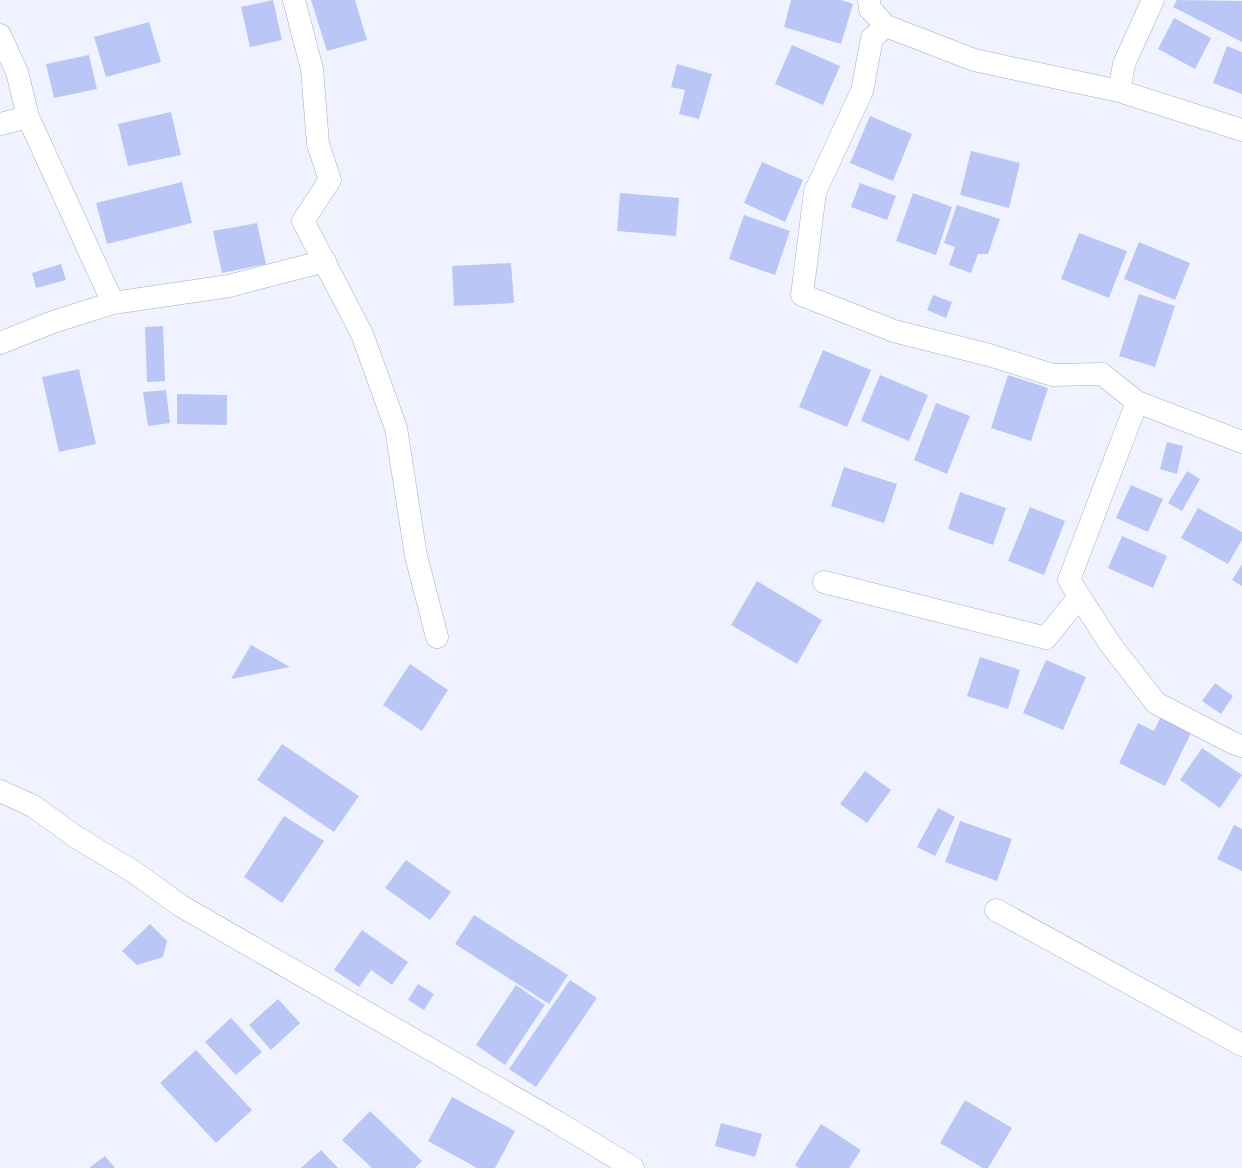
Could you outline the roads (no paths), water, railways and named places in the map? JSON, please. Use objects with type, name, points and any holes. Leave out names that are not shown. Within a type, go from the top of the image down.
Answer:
[{"type":"street","points":[[294,0],[312,69],[318,144],[330,180],[304,221],[362,334],[396,428],[416,556],[437,637]]},
{"type":"street","points":[[869,0],[870,9],[886,26],[974,60],[1119,91],[1242,130]]},
{"type":"street","points":[[1119,91],[1124,64],[1153,0]]},
{"type":"street","points":[[886,26],[872,38],[862,91],[815,192],[802,295],[894,331],[988,355],[1053,375],[1102,374],[1137,402],[1242,442]]},
{"type":"street","points":[[0,35],[17,72],[28,117],[113,303]]},
{"type":"street","points":[[0,124],[28,117]]},
{"type":"street","points":[[0,343],[53,322],[113,303],[229,286],[325,261]]},
{"type":"street","points":[[1137,402],[1069,580],[1110,644],[1156,703],[1233,744],[1242,746]]},
{"type":"street","points":[[824,582],[1046,638],[1079,597]]},
{"type":"street","points":[[0,791],[33,806],[76,837],[134,872],[181,906],[557,1122],[632,1168]]},
{"type":"street","points":[[996,910],[1242,1045]]}]
